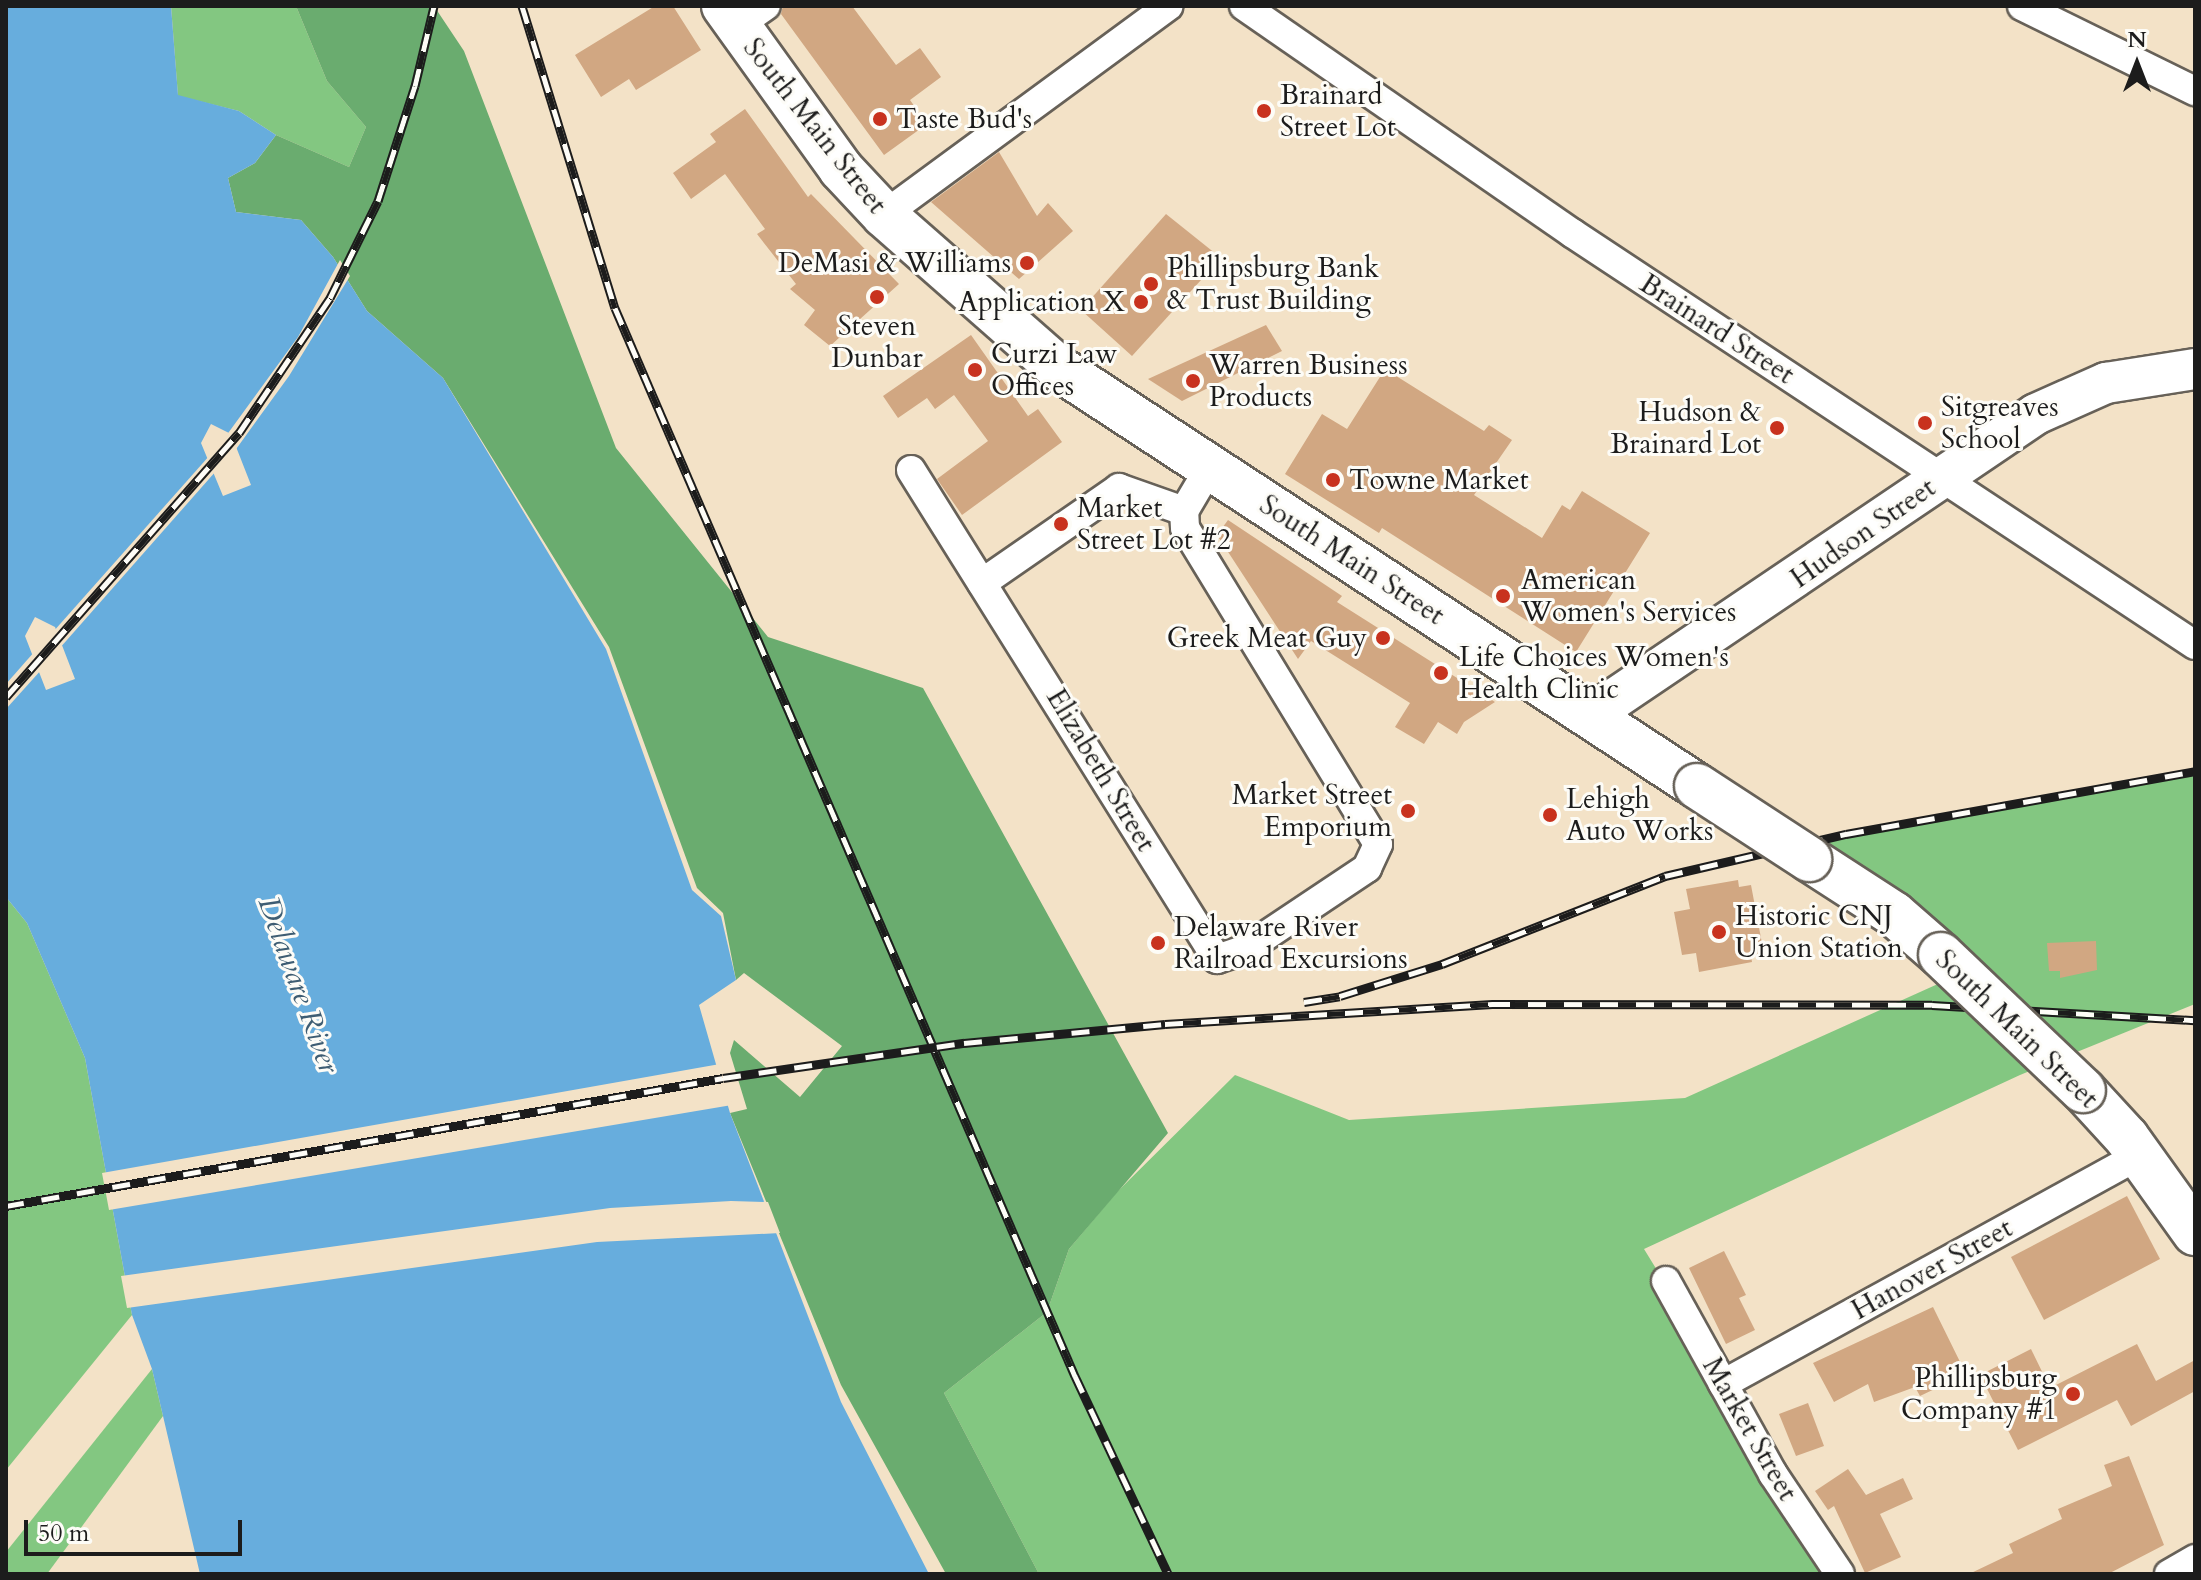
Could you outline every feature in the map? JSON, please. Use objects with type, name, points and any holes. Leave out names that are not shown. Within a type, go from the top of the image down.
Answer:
[{"type":"main road","name":"South Main Street","points":[[742,13],[841,169],[884,215],[1058,368],[1894,914],[2083,1090],[2140,1155],[2195,1233]]},
{"type":"street","name":"Brainard Street","points":[[1244,6],[1534,208],[2195,645]]},
{"type":"street","points":[[2022,6],[2195,91]]},
{"type":"street","points":[[884,215],[1159,9]]},
{"type":"street","name":"Hudson Street","points":[[1589,716],[1943,477],[2072,395],[2133,377],[2195,369]]},
{"type":"street","points":[[982,583],[1119,488],[1184,511],[1210,467]]},
{"type":"street","name":"Elizabeth Street","points":[[911,470],[1217,959],[1246,949],[1367,868],[1378,844],[1372,828],[1197,549],[1185,528],[1184,511]]},
{"type":"street","name":"Hanover Street","points":[[1723,1384],[2140,1155]]},
{"type":"street","name":"Market Street","points":[[1666,1281],[1773,1474],[1840,1574]]},
{"type":"street","points":[[2169,1574],[2195,1559]]},
{"type":"green space","points":[[171,6],[296,6],[327,81],[366,127],[349,167],[276,135],[239,111],[178,96]]},
{"type":"green space","points":[[296,6],[434,6],[464,51],[616,448],[768,637],[923,688],[1168,1133],[1069,1249],[1047,1312],[944,1393],[1039,1574],[946,1574],[841,1385],[730,1113],[747,1109],[730,1053],[734,1040],[800,1097],[842,1046],[744,973],[736,980],[723,913],[697,888],[609,647],[443,378],[367,311],[333,257],[301,220],[236,212],[228,178],[255,163],[276,135],[349,167],[366,127],[327,81]]},
{"type":"green space","points":[[2195,770],[2195,1004],[2020,1075],[1644,1249],[1844,1574],[1039,1574],[944,1393],[1047,1312],[1069,1249],[1116,1193],[1235,1075],[1349,1120],[1685,1098],[1960,974],[1805,846]]},
{"type":"green space","points":[[6,897],[27,923],[85,1058],[132,1315],[6,1470]]},
{"type":"green space","points":[[152,1369],[163,1416],[47,1574],[6,1574],[6,1552]]},
{"type":"water","name":"Delaware River","points":[[6,6],[171,6],[178,95],[239,111],[276,135],[255,163],[228,178],[236,212],[301,220],[333,257],[367,311],[443,378],[606,649],[692,890],[721,916],[736,980],[699,1005],[730,1113],[841,1402],[929,1574],[200,1574],[152,1369],[132,1315],[85,1058],[27,923],[6,897]],"holes":[[[211,424],[231,434],[251,485],[223,496],[201,443]],[[35,617],[55,627],[75,679],[46,690],[25,636]]]},
{"type":"pier","points":[[340,260],[350,276],[289,376],[234,452],[226,436],[298,337]]},
{"type":"pier","points":[[210,455],[216,471],[59,649],[53,632]]},
{"type":"pier","points":[[35,651],[42,669],[6,709],[6,684]]},
{"type":"pier","points":[[720,1064],[732,1105],[109,1210],[102,1173]]},
{"type":"pier","points":[[731,1201],[768,1202],[780,1233],[597,1242],[127,1308],[121,1276],[610,1208]]},
{"type":"building","points":[[655,6],[673,6],[701,50],[636,90],[629,79],[601,97],[575,55]]},
{"type":"building","points":[[783,6],[852,6],[896,65],[920,48],[941,77],[910,100],[927,124],[884,155],[781,14]]},
{"type":"building","points":[[745,109],[808,197],[811,194],[899,284],[830,346],[804,325],[815,310],[790,289],[796,284],[757,234],[765,229],[725,174],[691,199],[673,173],[716,142],[710,134]]},
{"type":"building","points":[[999,152],[1037,216],[1048,203],[1073,231],[1019,279],[931,202]]},
{"type":"building","name":"Phillipsburg Bank & Trust Building","points":[[1166,214],[1221,258],[1132,356],[1081,310]]},
{"type":"building","points":[[1266,325],[1282,351],[1182,401],[1148,379]]},
{"type":"building","points":[[971,335],[1028,416],[1038,409],[1062,442],[962,515],[937,479],[988,441],[954,395],[935,409],[927,398],[898,418],[883,396]]},
{"type":"building","points":[[1385,369],[1484,431],[1489,425],[1512,440],[1474,495],[1542,538],[1562,505],[1570,510],[1582,491],[1650,533],[1576,652],[1382,528],[1379,533],[1285,474],[1322,414],[1347,429]]},
{"type":"building","points":[[1228,520],[1342,596],[1337,602],[1495,702],[1464,722],[1457,734],[1438,722],[1424,744],[1395,727],[1410,703],[1311,641],[1298,659],[1217,535]]},
{"type":"building","name":"Historic CNJ Union Station","points":[[1738,880],[1739,887],[1751,885],[1764,954],[1751,956],[1752,962],[1699,972],[1696,953],[1682,955],[1674,912],[1690,909],[1686,889]]},
{"type":"building","points":[[2096,941],[2097,970],[2060,978],[2060,971],[2049,971],[2047,943]]},
{"type":"building","points":[[2127,1196],[2160,1259],[2044,1320],[2011,1257]]},
{"type":"building","points":[[1724,1251],[1746,1295],[1739,1298],[1755,1330],[1726,1344],[1689,1268]]},
{"type":"building","points":[[1933,1307],[1966,1374],[1920,1396],[1915,1387],[1874,1402],[1868,1384],[1834,1402],[1813,1363]]},
{"type":"building","points":[[2137,1344],[2156,1381],[2195,1360],[2195,1391],[2131,1426],[2117,1400],[2018,1450],[1980,1375],[2031,1349],[2050,1388]]},
{"type":"building","points":[[1808,1403],[1824,1446],[1796,1456],[1779,1414]]},
{"type":"building","points":[[2129,1456],[2164,1545],[2108,1574],[1969,1574],[2013,1553],[2009,1544],[2062,1519],[2058,1509],[2112,1486],[2104,1465]]},
{"type":"building","points":[[1848,1469],[1866,1495],[1903,1478],[1913,1499],[1880,1514],[1901,1557],[1865,1573],[1834,1506],[1828,1510],[1815,1491]]},
{"type":"railway","points":[[6,697],[239,433],[330,298],[378,201],[415,86],[434,6]]},
{"type":"railway","points":[[522,6],[615,308],[1075,1376],[1168,1574]]},
{"type":"railway","points":[[1304,1002],[1340,996],[1442,964],[1665,876],[1846,834],[2195,771]]},
{"type":"railway","points":[[6,1206],[723,1078],[964,1043],[1165,1024],[1492,1004],[1932,1005],[2195,1020]]},
{"type":"place","name":"Brainard Street Lot","points":[[1264,111]]},
{"type":"place","name":"Taste Bud's","points":[[880,119]]},
{"type":"place","name":"DeMasi & Williams","points":[[1027,263]]},
{"type":"place","name":"Phillipsburg Bank & Trust Building","points":[[1151,284]]},
{"type":"place","name":"Steven Dunbar","points":[[877,297]]},
{"type":"place","name":"Application X","points":[[1141,302]]},
{"type":"place","name":"Curzi Law Offices","points":[[975,370]]},
{"type":"place","name":"Warren Business Products","points":[[1193,381]]},
{"type":"place","name":"Sitgreaves School","points":[[1925,423]]},
{"type":"place","name":"Hudson & Brainard Lot","points":[[1777,428]]},
{"type":"place","name":"Towne Market","points":[[1333,480]]},
{"type":"place","name":"Market Street Lot #2","points":[[1061,524]]},
{"type":"place","name":"American Women's Services","points":[[1503,596]]},
{"type":"place","name":"Greek Meat Guy","points":[[1383,638]]},
{"type":"place","name":"Life Choices Women's Health Clinic","points":[[1441,673]]},
{"type":"place","name":"Market Street Emporium","points":[[1408,811]]},
{"type":"place","name":"Lehigh Auto Works","points":[[1550,815]]},
{"type":"place","name":"Historic CNJ Union Station","points":[[1719,932]]},
{"type":"place","name":"Delaware River Railroad Excursions","points":[[1158,943]]},
{"type":"place","name":"Phillipsburg Company #1","points":[[2073,1394]]}]
